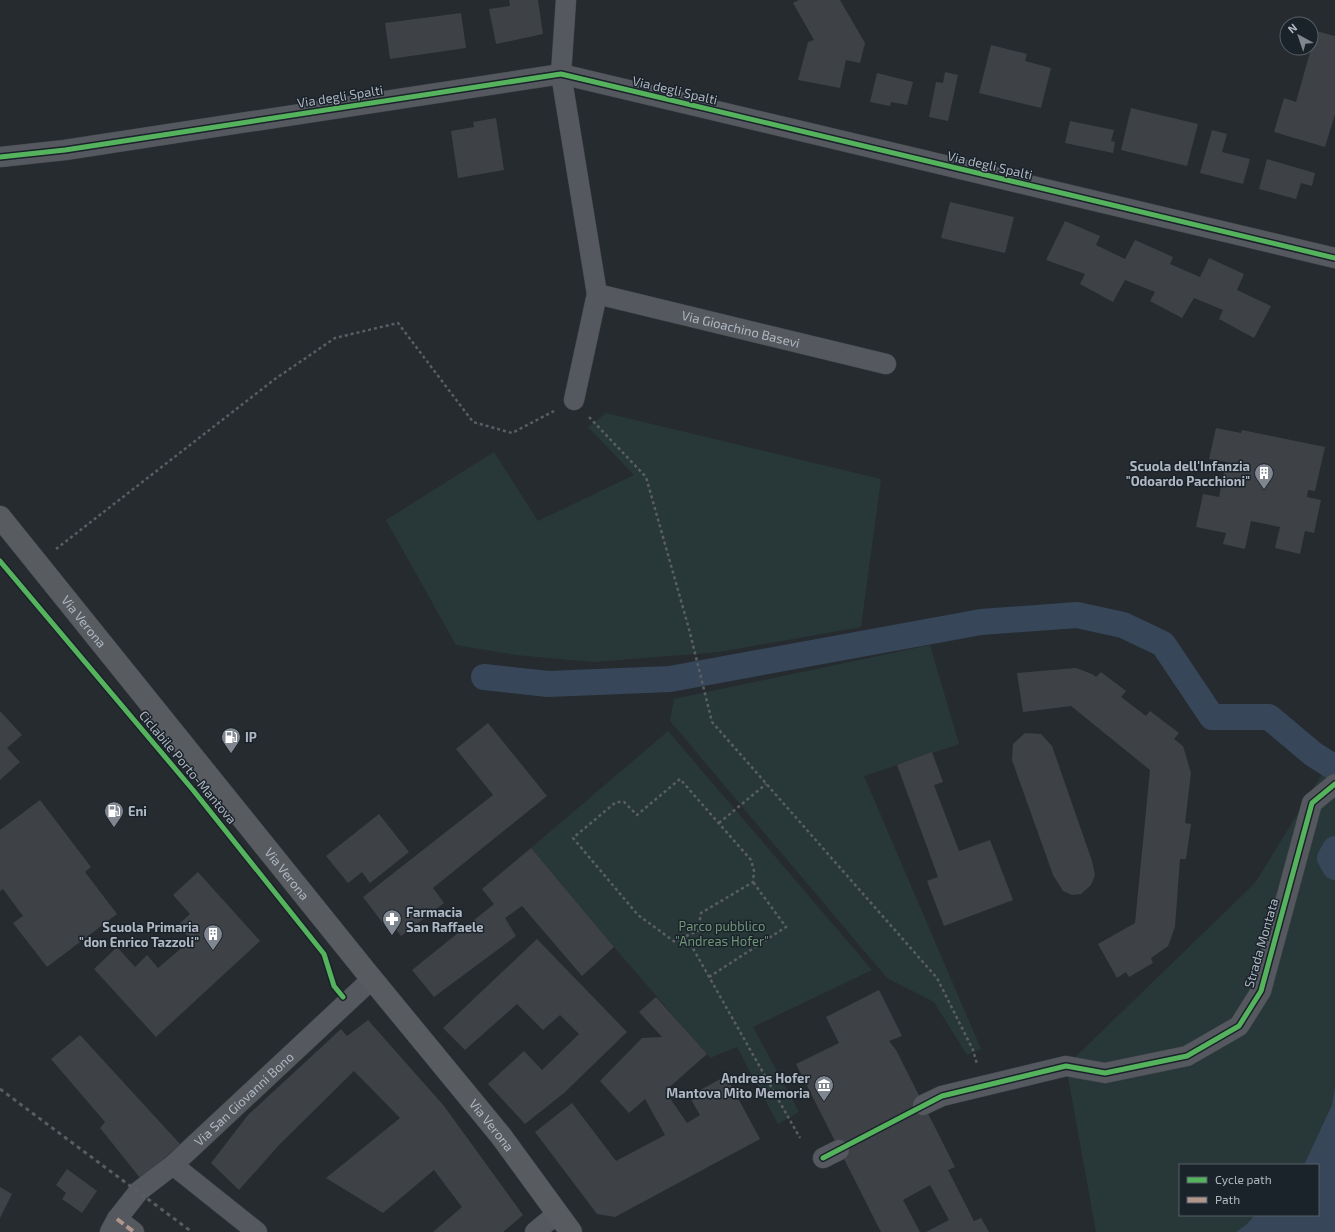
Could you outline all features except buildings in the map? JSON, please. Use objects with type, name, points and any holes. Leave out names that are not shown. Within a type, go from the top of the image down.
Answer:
[{"type":"main road","name":"Via Verona","points":[[0,517],[372,979],[501,1136],[571,1232]]},
{"type":"street","points":[[566,0],[561,74],[597,294],[574,400]]},
{"type":"street","name":"Via degli Spalti","points":[[0,157],[20,156],[561,74],[1335,258]]},
{"type":"street","name":"Via Gioachino Basevi","points":[[597,294],[886,364]]},
{"type":"street","name":"Strada Montata","points":[[924,1105],[942,1096],[1066,1066],[1105,1073],[1187,1056],[1239,1026],[1261,991],[1312,803],[1335,784]]},
{"type":"street","name":"Via San Giovanni Bono","points":[[96,1232],[113,1226],[139,1191],[173,1165],[372,979]]},
{"type":"street","points":[[173,1165],[257,1232]]},
{"type":"street","points":[[535,1232],[558,1213]]},
{"type":"street","points":[[113,1226],[134,1232]]},
{"type":"path","points":[[38,564],[275,379],[335,338],[398,323],[473,422],[512,433],[574,400],[646,477],[689,629],[712,722],[937,978],[973,1050],[982,1086]]},
{"type":"path","points":[[709,977],[786,927],[753,882],[754,871],[751,860],[680,779],[637,815],[624,802],[616,802],[573,838],[638,915],[675,942],[698,931],[701,913],[753,882]]},
{"type":"path","points":[[718,823],[766,784]]},
{"type":"path","points":[[686,936],[800,1138]]},
{"type":"green space","points":[[606,413],[881,479],[861,627],[719,652],[593,662],[516,655],[456,645],[386,520],[494,452],[538,521],[634,475],[588,427]]},
{"type":"green space","points":[[930,645],[959,744],[864,776],[981,1049],[967,1055],[934,1002],[887,978],[670,721],[674,699]]},
{"type":"green space","name":"Parco pubblico \"Andreas Hofer\"","points":[[668,731],[872,970],[753,1027],[799,1112],[778,1124],[737,1047],[710,1058],[531,848]]},
{"type":"green space","points":[[1335,753],[1335,1232],[1096,1232],[1066,1066],[1255,883]]},
{"type":"water","points":[[1335,1087],[1335,1232],[1236,1232],[1246,1225],[1254,1216],[1319,1216],[1319,1164],[1304,1164],[1332,1105]]},
{"type":"waterway","points":[[484,677],[548,684],[670,679],[981,622],[1077,615],[1123,625],[1163,644],[1212,717],[1269,717],[1313,754],[1335,768]]},
{"type":"waterway","points":[[1335,849],[1330,858],[1335,867]]},
{"type":"railway","points":[[0,1089],[192,1232]]},
{"type":"marked path","points":[[117,1219],[134,1232]]},
{"type":"cycle path","points":[[0,157],[65,150],[561,74],[1335,258]]},
{"type":"cycle path","name":"Ciclabile Porto-Mantova","points":[[0,561],[193,790],[324,954],[334,986],[343,997]]},
{"type":"cycle path","points":[[823,1158],[942,1096],[1066,1066],[1105,1073],[1187,1056],[1239,1026],[1261,991],[1312,803],[1335,784]]},
{"type":"place","name":"Scuola dell'Infanzia \"Odoardo Pacchioni\"","points":[[1264,490]]},
{"type":"place","name":"IP","points":[[231,754]]},
{"type":"place","name":"Eni","points":[[114,828]]},
{"type":"place","name":"Farmacia San Raffaele","points":[[392,936]]},
{"type":"place","name":"Scuola Primaria \"don Enrico Tazzoli\"","points":[[213,951]]},
{"type":"place","name":"Andreas Hofer Mantova Mito Memoria","points":[[824,1102]]}]
